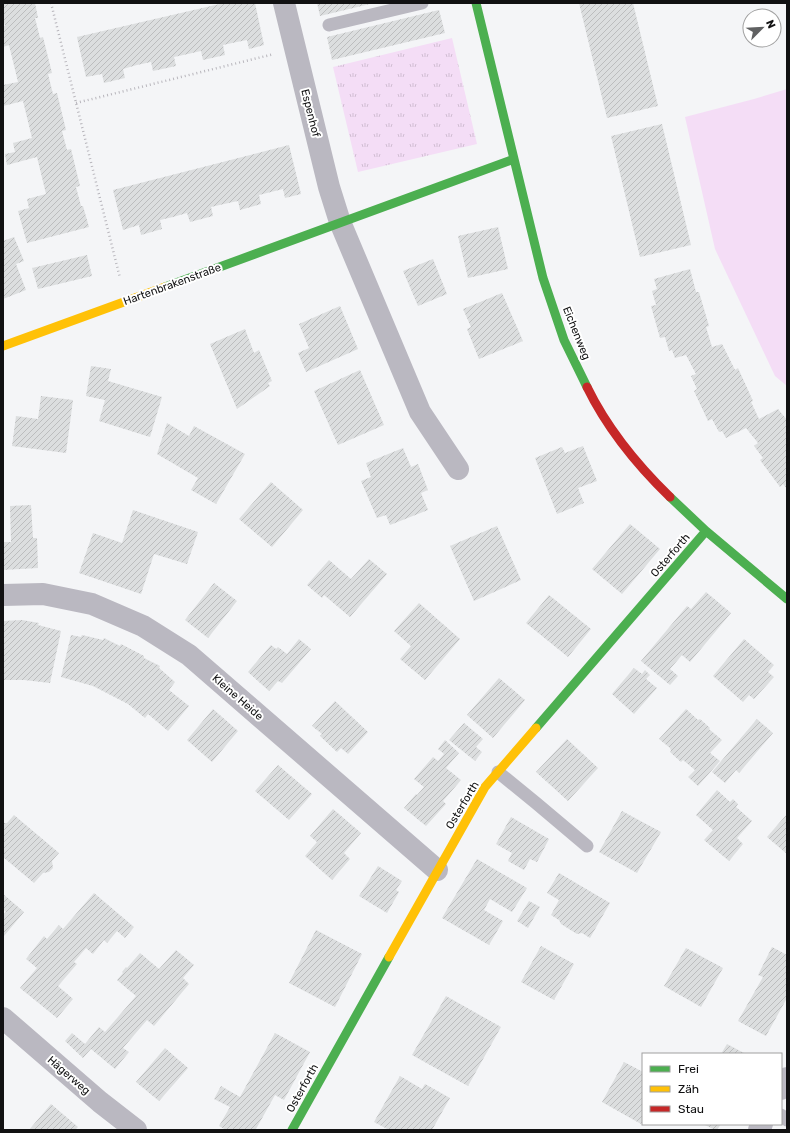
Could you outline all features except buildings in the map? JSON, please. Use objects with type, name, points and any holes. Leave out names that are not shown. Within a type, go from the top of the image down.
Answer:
[{"type":"street","name":"Espenhof","points":[[284,3],[340,222]]},
{"type":"street","name":"Eichenweg","points":[[476,3],[543,278],[564,340],[592,397],[623,445],[660,488],[706,531],[787,599]]},
{"type":"street","name":"Hartenbrakenstraße","points":[[3,346],[514,159]]},
{"type":"street","points":[[340,222],[420,412],[458,469]]},
{"type":"street","name":"Osterforth","points":[[292,1130],[486,787],[706,531]]},
{"type":"street","name":"Kleine Heide","points":[[3,595],[43,594],[92,604],[143,626],[189,655],[438,870]]},
{"type":"street","name":"Hägerweg","points":[[3,1018],[100,1102],[136,1130]]},
{"type":"street","points":[[782,1087],[787,1078]]},
{"type":"lane","points":[[329,25],[422,3]]},
{"type":"lane","points":[[498,772],[587,846]]},
{"type":"path","points":[[51,3],[125,301]]},
{"type":"path","points":[[76,103],[295,48]]},
{"type":"green space","points":[[452,38],[477,144],[358,172],[333,67]]},
{"type":"green space","points":[[787,89],[787,386],[775,376],[715,249],[685,117]]},
{"type":"traffic: fast","points":[[476,3],[543,278],[564,340],[587,387]]},
{"type":"traffic: fast","points":[[165,287],[514,159]]},
{"type":"traffic: fast","points":[[670,497],[706,531],[787,599]]},
{"type":"traffic: fast","points":[[536,728],[706,531]]},
{"type":"traffic: fast","points":[[292,1130],[389,957]]},
{"type":"traffic: slow","points":[[3,346],[165,287]]},
{"type":"traffic: slow","points":[[389,957],[485,787],[536,728]]},
{"type":"traffic: jam","points":[[587,387],[613,431],[646,472],[670,497]]}]
